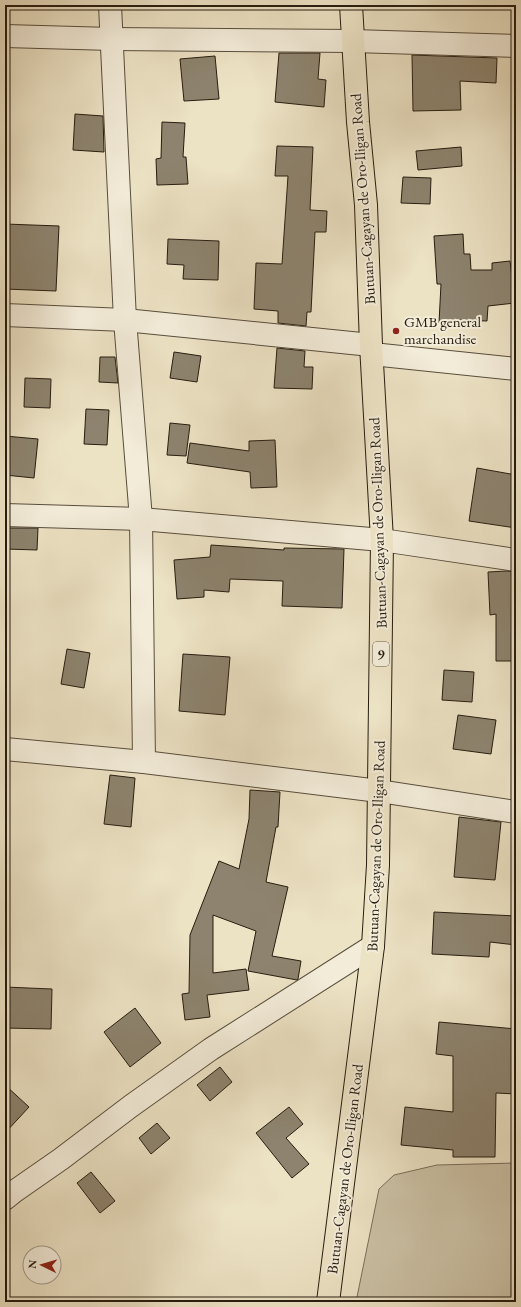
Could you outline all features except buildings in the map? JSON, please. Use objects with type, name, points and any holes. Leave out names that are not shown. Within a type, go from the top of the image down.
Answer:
[{"type":"highway","name":"Butuan-Cagayan de Oro-Iligan Road","points":[[328,1302],[373,946],[378,865],[382,540],[371,349],[366,205],[358,122],[351,5]]},
{"type":"street","points":[[110,5],[125,320],[140,519],[144,762]]},
{"type":"street","points":[[5,36],[112,39],[353,41],[516,46]]},
{"type":"street","points":[[5,315],[125,320],[371,349],[516,369]]},
{"type":"street","points":[[5,515],[140,519],[382,540],[516,560]]},
{"type":"street","points":[[5,749],[144,762],[379,791],[516,812]]},
{"type":"street","points":[[8,1191],[61,1159],[131,1106],[211,1049],[373,946]]},
{"type":"shaded area","points":[[516,1163],[516,1302],[356,1302],[379,1189],[394,1175],[437,1165]]},
{"type":"place","name":"GMB general marchandise","points":[[396,331]]}]
